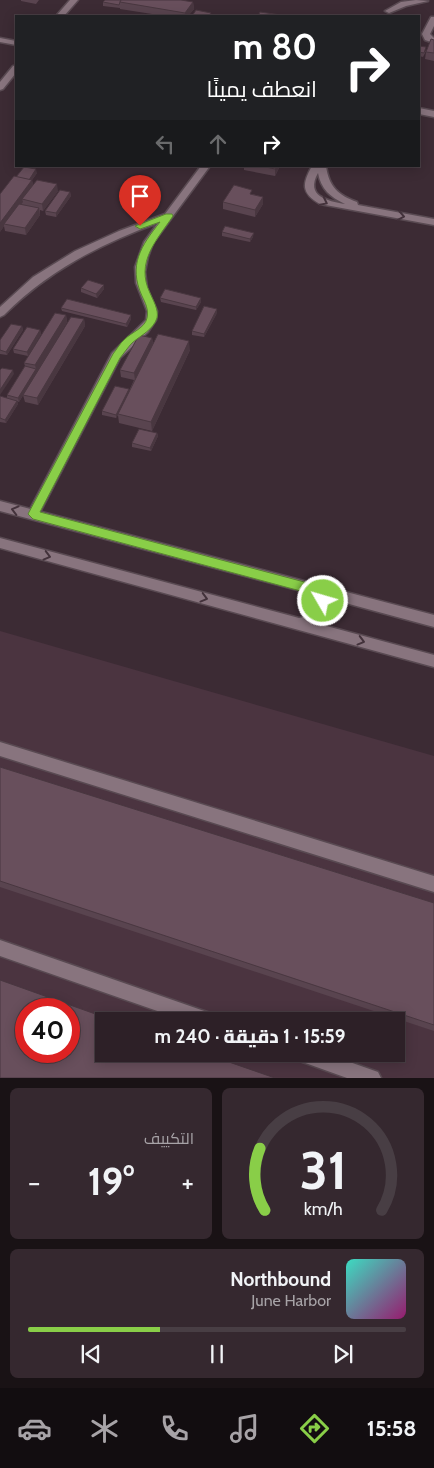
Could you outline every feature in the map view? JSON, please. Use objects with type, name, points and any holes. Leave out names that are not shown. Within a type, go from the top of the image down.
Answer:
[{"type":"street","points":[[61,15],[74,0]]},
{"type":"street","points":[[388,0],[388,14]]},
{"type":"street","points":[[388,14],[404,4],[420,0],[434,2]]},
{"type":"street","points":[[434,19],[426,34],[428,38],[434,41]]},
{"type":"street","points":[[0,40],[15,42]]},
{"type":"street","points":[[0,88],[15,69]]},
{"type":"street","points":[[420,112],[434,114]]},
{"type":"street","points":[[33,514],[116,356],[128,341],[146,327],[152,318],[152,308],[141,285],[142,255],[149,242],[205,167]]},
{"type":"street","points":[[316,167],[309,177],[308,184],[310,191],[316,198],[337,207],[368,210],[434,222]]},
{"type":"street","points":[[321,167],[324,184],[332,194],[368,210]]},
{"type":"street","points":[[0,313],[11,301],[45,273],[84,250],[125,231],[169,216]]},
{"type":"street","points":[[0,506],[434,621]]},
{"type":"street","points":[[0,543],[434,661]]},
{"type":"street","points":[[297,624],[306,624],[314,621],[320,616],[324,608],[319,594],[312,589]]},
{"type":"street","points":[[0,749],[434,884]]},
{"type":"street","points":[[0,948],[184,1012]]},
{"type":"street","points":[[326,1062],[372,1078]]},
{"type":"shaded area","points":[[0,631],[434,756],[434,1078],[0,1078]]},
{"type":"building","points":[[105,0],[121,0],[119,5],[103,2]]},
{"type":"building","points":[[121,0],[181,0],[193,2],[185,13],[120,2]]},
{"type":"building","points":[[196,10],[211,13],[210,15],[193,15]]},
{"type":"building","points":[[260,12],[281,15],[258,15]]},
{"type":"building","points":[[431,39],[434,40],[434,53],[426,52]]},
{"type":"building","points":[[420,46],[426,47],[424,53],[420,52]]},
{"type":"building","points":[[24,167],[36,169],[29,180],[16,177]]},
{"type":"building","points":[[14,176],[32,180],[0,223],[0,194]]},
{"type":"building","points":[[37,180],[57,184],[42,204],[22,199]]},
{"type":"building","points":[[234,185],[252,190],[250,194],[263,197],[255,210],[223,202]]},
{"type":"building","points":[[60,190],[70,192],[56,213],[45,211]]},
{"type":"building","points":[[19,204],[39,208],[25,228],[4,224]]},
{"type":"building","points":[[225,226],[254,233],[250,239],[222,232]]},
{"type":"building","points":[[88,280],[104,285],[96,294],[81,288]]},
{"type":"building","points":[[165,289],[201,298],[196,307],[160,298]]},
{"type":"building","points":[[67,299],[131,315],[126,324],[61,308]]},
{"type":"building","points":[[204,306],[217,309],[204,334],[192,331]]},
{"type":"building","points":[[55,313],[66,315],[35,365],[24,363]]},
{"type":"building","points":[[71,317],[84,319],[37,398],[23,395]]},
{"type":"building","points":[[11,324],[22,326],[6,352],[0,350],[0,340]]},
{"type":"building","points":[[27,327],[40,330],[27,352],[13,349]]},
{"type":"building","points":[[158,334],[189,341],[151,422],[118,414]]},
{"type":"building","points":[[139,335],[152,338],[134,373],[120,370]]},
{"type":"building","points":[[25,366],[36,369],[18,398],[7,395]]},
{"type":"building","points":[[2,368],[13,370],[0,390],[0,370]]},
{"type":"building","points":[[115,386],[129,389],[116,415],[102,411]]},
{"type":"building","points":[[0,396],[17,401],[5,420],[0,418]]},
{"type":"building","points":[[139,429],[157,433],[150,448],[132,443]]},
{"type":"building","points":[[0,767],[434,903],[434,1025],[405,1015],[405,1012],[395,1012],[0,881]]},
{"type":"building","points":[[0,980],[50,998],[15,998],[15,1063],[80,1063],[80,1009],[95,1014],[95,1062],[229,1062],[275,1078],[0,1078]]},
{"type":"route","points":[[140,226],[169,216],[149,242],[142,255],[141,285],[152,308],[152,318],[146,327],[121,348],[116,356],[33,514],[312,589],[319,594],[323,601]]}]
